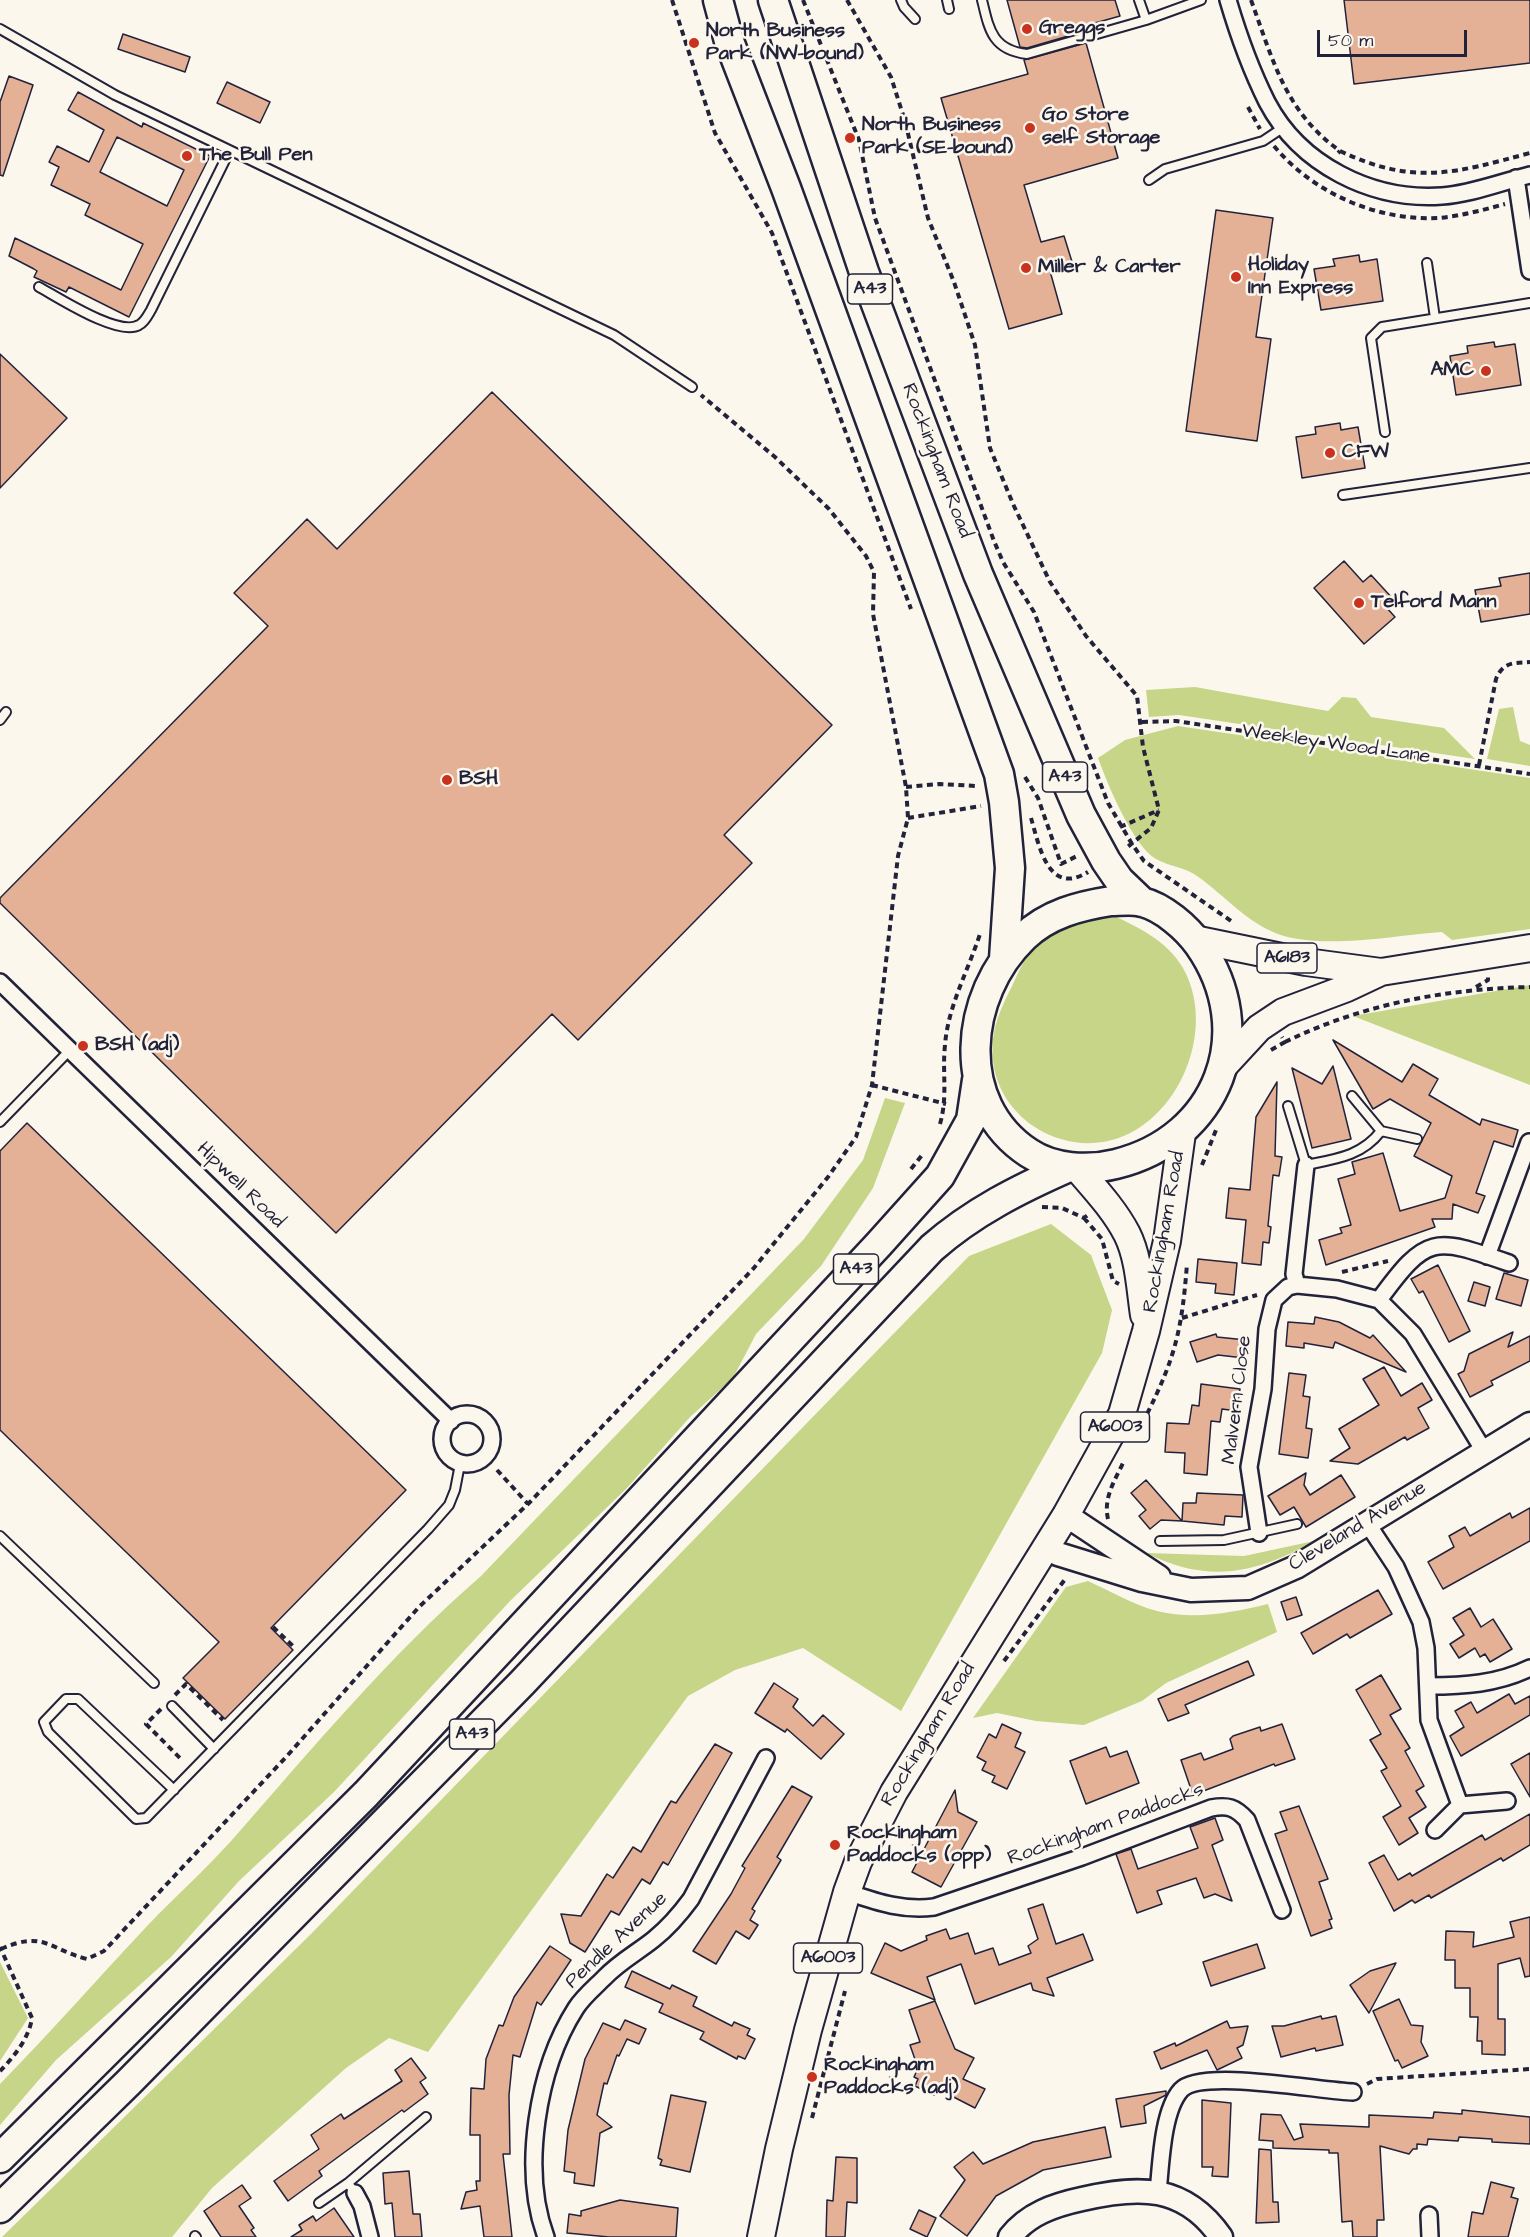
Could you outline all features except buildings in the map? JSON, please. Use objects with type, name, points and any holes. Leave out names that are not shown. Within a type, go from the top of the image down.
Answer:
[{"type":"highway","name":"A43","points":[[704,0],[729,41]]},
{"type":"highway","name":"A43","points":[[718,0],[729,41],[790,199],[999,774],[1005,802],[1010,868],[1005,958]]},
{"type":"highway","name":"Rockingham Road","points":[[773,0],[864,272],[978,574],[1081,814],[1119,880],[1142,902]]},
{"type":"highway","name":"A43","points":[[1111,901],[1142,902],[1163,912],[1194,939],[1217,975],[1228,1023],[1222,1067],[1212,1094],[1182,1133],[1157,1150],[1134,1160],[1102,1167],[1073,1167],[1049,1162],[1016,1144],[991,1116],[977,1080],[974,1059],[979,1017],[993,978],[1005,958],[1025,935],[1051,918],[1080,906],[1111,901]]},
{"type":"highway","name":"A43","points":[[0,2158],[366,1794],[879,1245],[940,1176],[970,1120],[977,1080]]},
{"type":"highway","name":"A43","points":[[0,2208],[129,2082],[522,1683],[932,1248],[955,1228],[987,1206],[1073,1167]]},
{"type":"main road","name":"A6183","points":[[1194,939],[1306,962],[1381,972]]},
{"type":"main road","name":"A6183","points":[[1222,1067],[1259,1028],[1283,1012],[1347,988],[1381,972],[1530,948]]},
{"type":"main road","name":"Rockingham Road","points":[[761,2237],[779,2149],[806,2040],[847,1892],[870,1834],[1066,1515],[1122,1414],[1146,1331],[1167,1241],[1182,1133]]},
{"type":"main road","name":"Rockingham Road","points":[[1073,1167],[1111,1209],[1127,1234],[1134,1252],[1146,1331]]},
{"type":"street","points":[[1228,0],[1267,102],[1284,127],[1308,154],[1340,175],[1376,190],[1420,196],[1443,196],[1523,177],[1530,271]]},
{"type":"street","name":"Hipwell Road","points":[[0,982],[451,1421]]},
{"type":"street","points":[[1487,1256],[1528,1142]]},
{"type":"street","points":[[1306,1165],[1294,1274],[1297,1285],[1337,1289],[1379,1300],[1413,1334],[1484,1451]]},
{"type":"street","points":[[1379,1300],[1417,1253],[1436,1246],[1451,1245],[1509,1263]]},
{"type":"street","name":"Malvern Close","points":[[1259,1533],[1249,1467],[1263,1389],[1267,1329],[1274,1300],[1288,1287],[1297,1285]]},
{"type":"street","points":[[458,1416],[476,1416],[483,1421],[492,1436],[486,1456],[474,1463],[460,1464],[450,1458],[442,1443],[442,1434],[451,1421],[458,1416]]},
{"type":"street","name":"Cleveland Avenue","points":[[1046,1546],[1058,1554],[1142,1580],[1191,1590],[1248,1588],[1296,1567],[1530,1424]]},
{"type":"street","name":"Cleveland Avenue","points":[[1066,1515],[1173,1586]]},
{"type":"street","points":[[1367,1523],[1396,1567],[1421,1622],[1426,1648],[1429,1720],[1460,1805]]},
{"type":"street","points":[[1428,1686],[1467,1686],[1508,1678],[1530,1668]]},
{"type":"street","name":"Pendle Avenue","points":[[546,2237],[538,2210],[536,2124],[544,2084],[560,2042],[576,2008],[598,1984],[676,1920],[692,1899],[766,1758]]},
{"type":"street","points":[[1435,1830],[1460,1805],[1507,1801]]},
{"type":"street","name":"Rockingham Paddocks","points":[[847,1892],[896,1908],[914,1910],[934,1907],[1082,1857],[1211,1808],[1226,1805],[1237,1809],[1255,1834],[1282,1910]]},
{"type":"street","points":[[1158,2192],[1172,2105],[1182,2089],[1199,2082],[1226,2081],[1353,2092]]},
{"type":"street","points":[[351,2188],[362,2206],[370,2237]]},
{"type":"street","points":[[1010,2237],[1041,2211],[1067,2202],[1129,2190],[1158,2192],[1182,2200],[1200,2212],[1221,2237]]},
{"type":"street","points":[[1429,2215],[1430,2237]]},
{"type":"lane","points":[[901,0],[915,19]]},
{"type":"lane","points":[[982,0],[991,34],[1010,52],[1027,54],[1146,20],[1201,0]]},
{"type":"lane","points":[[1139,0],[1146,20]]},
{"type":"lane","points":[[0,29],[116,95],[230,152],[614,335],[692,387]]},
{"type":"lane","points":[[1149,180],[1165,169],[1263,141],[1284,127]]},
{"type":"lane","points":[[39,287],[114,326],[129,328],[140,325],[151,310],[230,152]]},
{"type":"lane","points":[[1427,263],[1435,318]]},
{"type":"lane","points":[[1385,432],[1371,338],[1382,327],[1530,303]]},
{"type":"lane","points":[[1344,495],[1530,468]]},
{"type":"lane","points":[[0,720],[6,712]]},
{"type":"lane","points":[[0,1122],[70,1050]]},
{"type":"lane","points":[[1352,1096],[1381,1131],[1417,1139]]},
{"type":"lane","points":[[1288,1106],[1306,1165],[1355,1154],[1370,1145],[1381,1131]]},
{"type":"lane","points":[[174,1790],[78,1699],[66,1698],[44,1722],[48,1732],[136,1819],[146,1818],[174,1790],[428,1529],[449,1505],[455,1490],[460,1464]]},
{"type":"lane","points":[[1160,1541],[1224,1540],[1297,1524]]},
{"type":"lane","points":[[0,1536],[154,1683]]},
{"type":"lane","points":[[171,1703],[214,1749]]},
{"type":"lane","points":[[319,2203],[351,2188],[426,2117]]},
{"type":"path","points":[[672,0],[715,133],[772,233],[860,476],[914,615]]},
{"type":"path","points":[[803,0],[859,140],[875,218],[994,541],[1003,562],[1034,612],[1108,802],[1144,861],[1237,924]]},
{"type":"path","points":[[847,0],[891,77],[905,122],[928,218],[954,282],[975,345],[990,448],[1013,504],[1050,582],[1086,636],[1137,696],[1142,723],[1143,747],[1159,810],[1151,828],[1127,847]]},
{"type":"path","points":[[1251,0],[1280,81],[1307,123],[1340,151],[1389,170],[1418,174],[1467,170],[1530,153]]},
{"type":"path","points":[[1335,159],[1340,151]]},
{"type":"path","points":[[0,2071],[11,2060],[25,2037],[32,2018],[1,1948],[33,1939],[87,1959],[104,1951],[287,1756],[419,1607],[528,1504],[753,1269],[848,1151],[856,1137],[872,1085],[898,856],[908,818],[906,787],[873,614],[874,572],[866,556],[830,508],[775,457],[692,387]]},
{"type":"path","points":[[1479,765],[1500,669],[1509,664],[1530,662]]},
{"type":"path","name":"Weekley Wood Lane","points":[[1142,723],[1176,722],[1530,774]]},
{"type":"path","points":[[1014,778],[1024,776],[1038,798],[1061,864],[1078,855]]},
{"type":"path","points":[[906,787],[939,784],[981,786],[978,777]]},
{"type":"path","points":[[983,796],[986,816]]},
{"type":"path","points":[[908,818],[984,806]]},
{"type":"path","points":[[1116,829],[1159,810]]},
{"type":"path","points":[[1030,815],[1044,860],[1055,875],[1065,878],[1081,876],[1089,872]]},
{"type":"path","points":[[946,1131],[939,1128],[946,1104],[944,1046],[952,1005],[982,928]]},
{"type":"path","points":[[1268,1052],[1311,1029],[1374,1007],[1474,988],[1530,987]]},
{"type":"path","points":[[1282,1037],[1285,1042]]},
{"type":"path","points":[[872,1085],[946,1104]]},
{"type":"path","points":[[1200,1171],[1220,1124]]},
{"type":"path","points":[[1033,1210],[1042,1207],[1062,1208],[1084,1218],[1102,1239],[1113,1281],[1141,1295]]},
{"type":"path","points":[[1084,1218],[1091,1212]]},
{"type":"path","points":[[497,1470],[528,1504]]},
{"type":"path","points":[[273,1627],[296,1648],[288,1656]]},
{"type":"path","points":[[171,1703],[186,1684],[225,1721],[233,1713]]},
{"type":"path","points":[[162,1708],[146,1724],[181,1759]]},
{"type":"path","points":[[809,2127],[828,2064],[845,1989]]},
{"type":"path","points":[[1353,2092],[1377,2079],[1530,2070]]},
{"type":"green space","points":[[1195,687],[1328,711],[1342,697],[1356,698],[1371,717],[1444,728],[1475,759],[1179,715],[1149,717],[1146,690]]},
{"type":"green space","points":[[1513,707],[1520,741],[1530,745],[1530,766],[1487,759],[1499,709]]},
{"type":"green space","points":[[1178,726],[1530,778],[1530,929],[1452,940],[1442,932],[1355,941],[1332,941],[1289,937],[1260,926],[1194,874],[1156,859],[1147,852],[1130,828],[1108,783],[1098,758],[1125,740]]},
{"type":"green space","points":[[1108,913],[1150,935],[1176,958],[1183,968],[1194,997],[1196,1028],[1190,1059],[1177,1088],[1158,1112],[1134,1131],[1106,1142],[1074,1142],[1039,1130],[1012,1107],[996,1076],[993,1039],[1003,1004],[1023,963],[1036,943],[1048,932],[1068,923]]},
{"type":"green space","points":[[1530,985],[1530,1085],[1353,1016]]},
{"type":"green space","points":[[885,1098],[905,1103],[873,1188],[821,1266],[756,1334],[733,1378],[690,1417],[627,1488],[510,1601],[334,1792],[239,1881],[171,1957],[56,2060],[0,2125],[0,2084],[149,1924],[222,1851],[383,1671],[481,1576],[804,1239],[863,1160]]},
{"type":"green space","points":[[1051,1224],[1091,1255],[1112,1310],[1102,1353],[901,1711],[803,1648],[735,1670],[688,1696],[428,2052],[389,2038],[346,2068],[212,2188],[172,2237],[2,2237],[311,1934],[969,1256]]},
{"type":"green space","points":[[1314,1541],[1272,1561],[1232,1571],[1211,1572],[1190,1569],[1146,1553],[1244,1556]]},
{"type":"green space","points":[[1088,1581],[1122,1598],[1171,1614],[1213,1614],[1268,1604],[1277,1632],[1166,1683],[1142,1701],[1084,1725],[1036,1721],[997,1713],[973,1718],[1066,1587]]},
{"type":"green space","points":[[0,1962],[28,2018],[0,2061]]},
{"type":"place","name":"Greggs","points":[[1027,29]]},
{"type":"place","name":"North Business Park (NW-bound)","points":[[694,43]]},
{"type":"place","name":"Go Store self Storage","points":[[1030,128]]},
{"type":"place","name":"North Business Park (SE-bound)","points":[[850,138]]},
{"type":"place","name":"The Bull Pen","points":[[187,156]]},
{"type":"place","name":"Miller & Carter","points":[[1026,268]]},
{"type":"place","name":"Holiday Inn Express","points":[[1236,277]]},
{"type":"place","name":"AMC","points":[[1486,371]]},
{"type":"place","name":"CFW","points":[[1330,453]]},
{"type":"place","name":"Telford Mann","points":[[1359,603]]},
{"type":"place","name":"BSH","points":[[447,780]]},
{"type":"place","name":"BSH (adj)","points":[[83,1046]]},
{"type":"place","name":"Rockingham Paddocks (opp)","points":[[835,1845]]},
{"type":"place","name":"Rockingham Paddocks (adj)","points":[[812,2077]]}]
